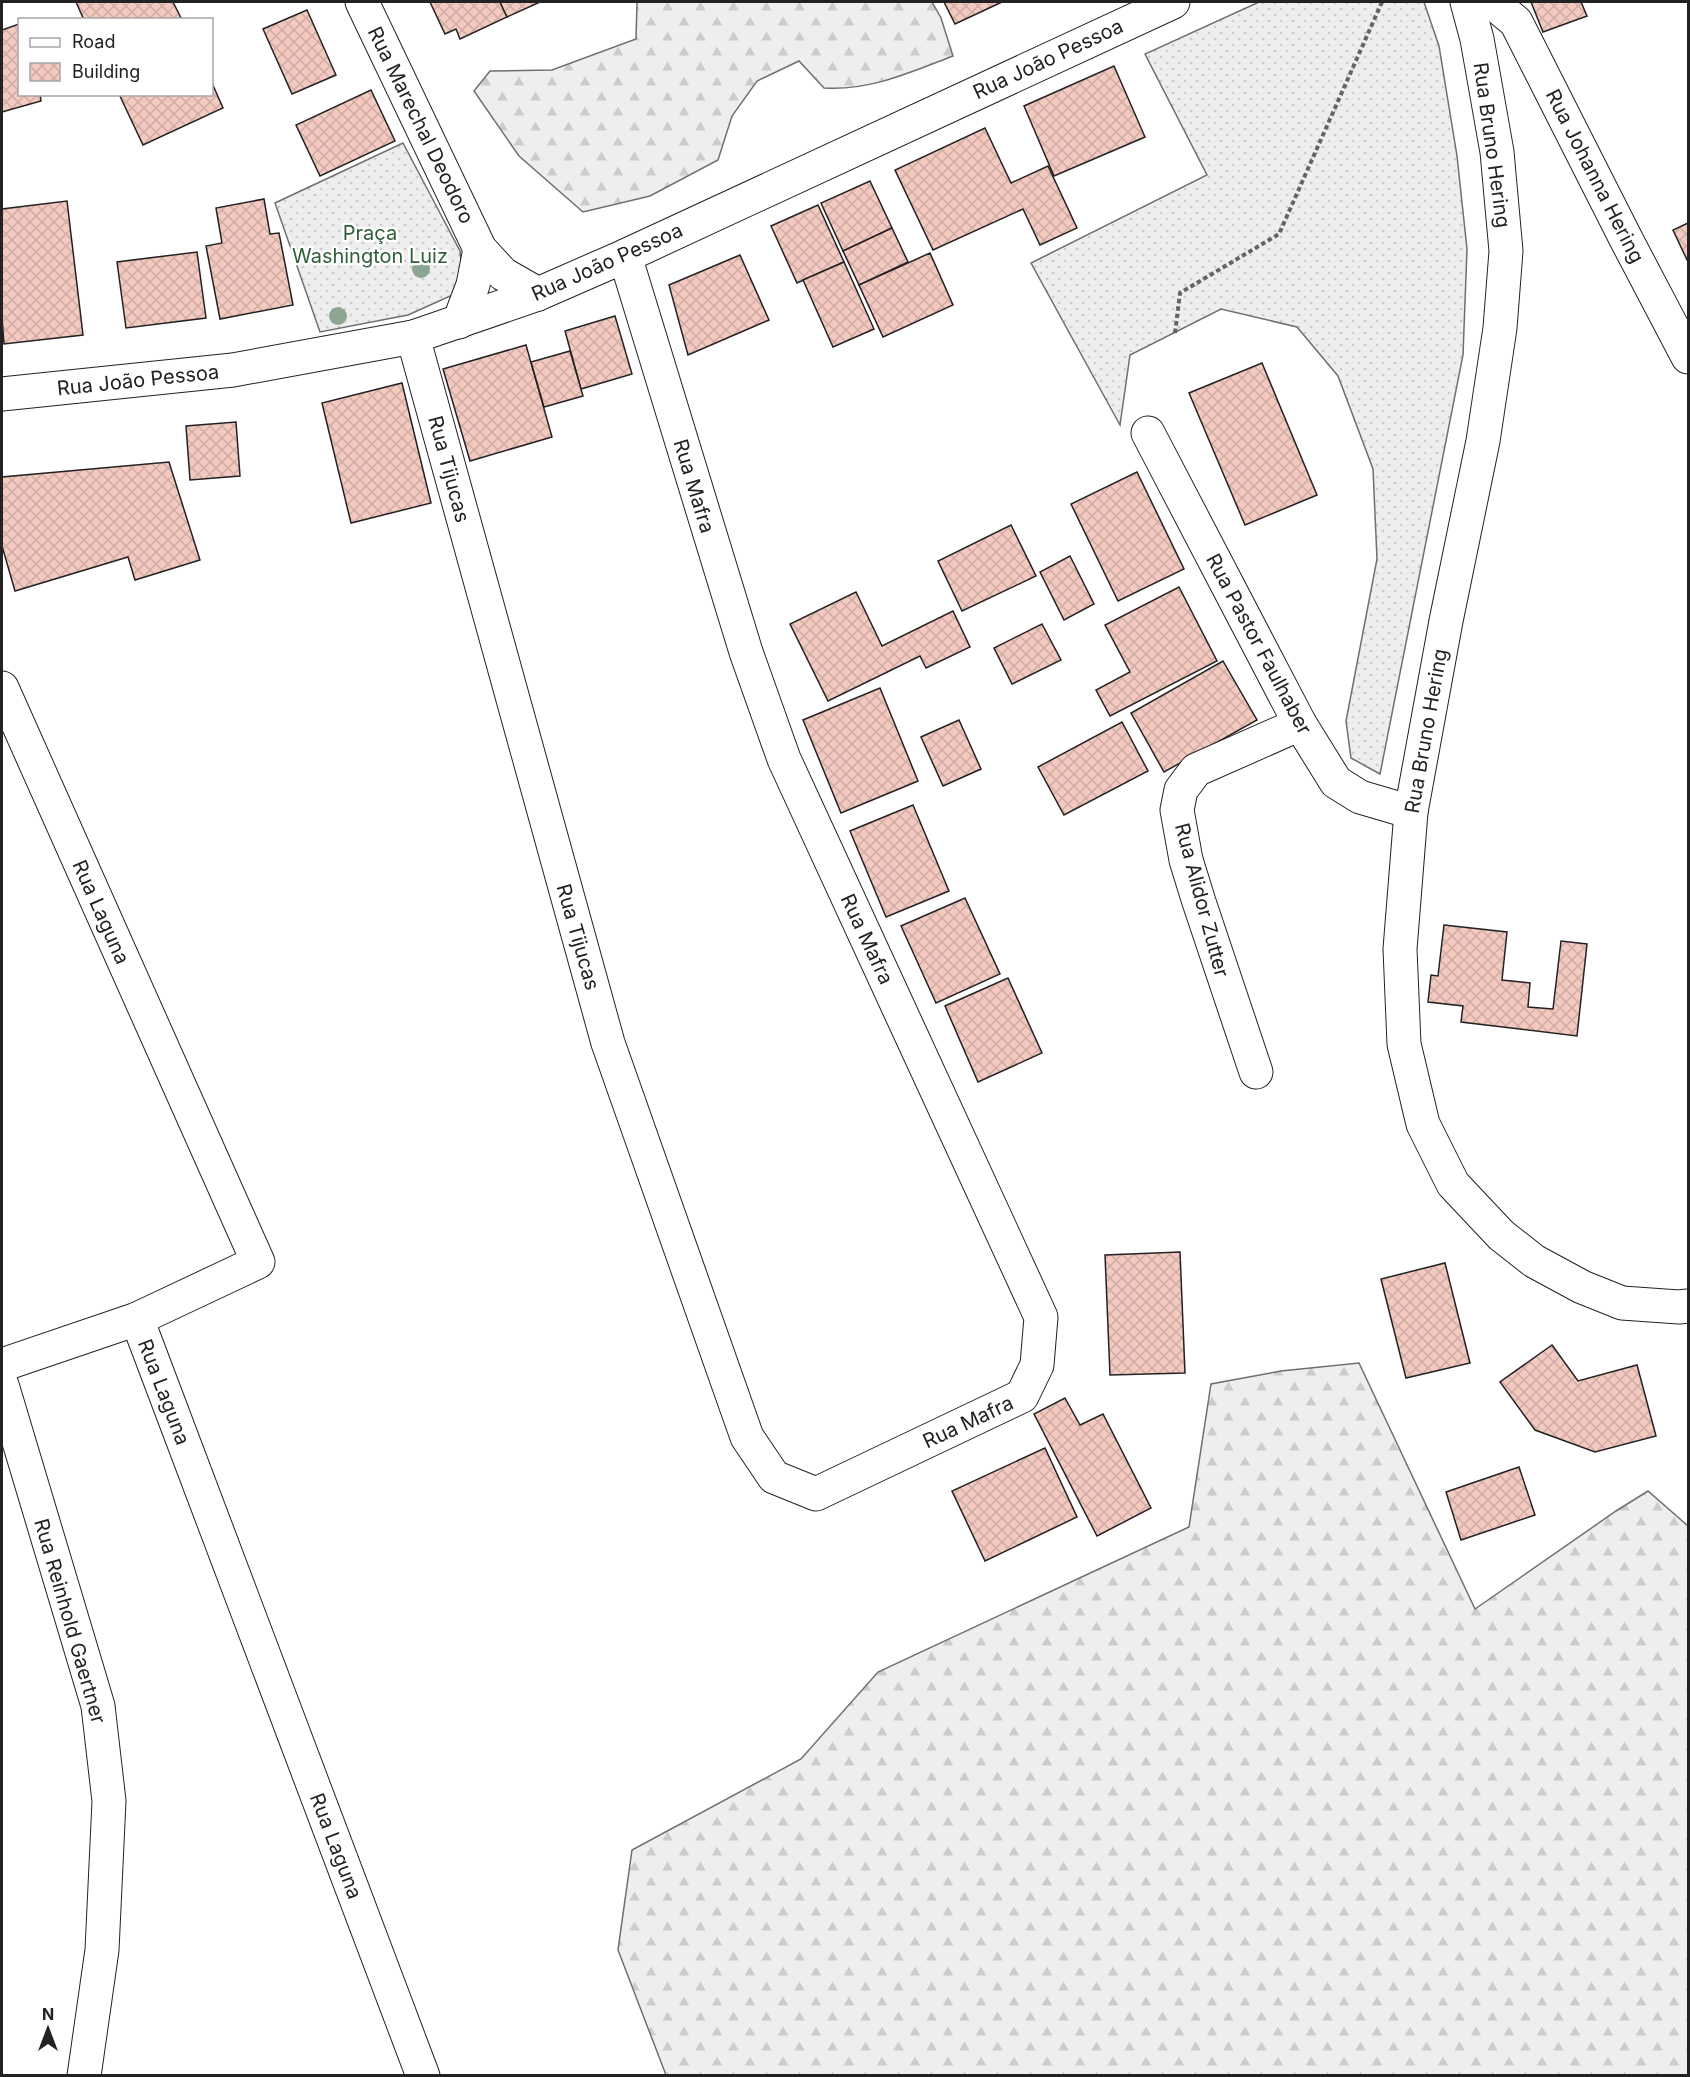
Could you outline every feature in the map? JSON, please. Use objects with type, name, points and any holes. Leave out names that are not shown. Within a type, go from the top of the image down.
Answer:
[{"type":"street","name":"Rua Marechal Deodoro","points":[[362,2],[480,249],[503,274],[538,294]]},
{"type":"street","name":"Rua João Pessoa","points":[[2,394],[233,370],[413,337],[459,322],[538,294],[625,256],[1173,2]]},
{"type":"street","name":"Rua Bruno Hering","points":[[1467,2],[1477,39],[1497,152],[1506,251],[1500,328],[1483,441],[1410,812],[1400,949],[1404,1044],[1423,1124],[1453,1184],[1501,1235],[1534,1261],[1582,1287],[1622,1302],[1689,1306]]},
{"type":"street","name":"Rua Johanna Hering","points":[[1492,2],[1516,22],[1689,357]]},
{"type":"street","points":[[459,322],[473,285],[480,249]]},
{"type":"street","name":"Rua Mafra","points":[[625,256],[746,652],[784,759],[1041,1317],[1037,1365],[1022,1396],[816,1494]]},
{"type":"street","name":"Rua Tijucas","points":[[413,337],[505,676],[612,1054],[747,1437],[774,1478],[816,1494]]},
{"type":"street","name":"Rua Pastor Faulhaber","points":[[1148,433],[1300,724],[1336,782],[1360,797],[1410,812]]},
{"type":"street","name":"Rua Laguna","points":[[2,688],[258,1262],[137,1319],[423,2076]]},
{"type":"street","name":"Rua Alidor Zutter","points":[[1256,1072],[1222,977],[1186,860],[1177,810],[1181,790],[1196,770],[1300,724]]},
{"type":"street","points":[[2,1365],[137,1319]]},
{"type":"street","name":"Rua Reinhold Gaertner","points":[[2,1385],[98,1706],[108,1789],[102,1950],[84,2076]]},
{"type":"path","points":[[1175,333],[1180,293],[1279,234],[1382,2]]},
{"type":"green space","points":[[637,2],[932,2],[941,18],[953,56],[890,79],[858,87],[841,88],[824,88],[799,61],[757,81],[732,116],[718,160],[650,196],[583,212],[519,156],[474,91],[490,71],[552,70],[636,39]]},
{"type":"green space","points":[[1259,2],[1424,2],[1439,46],[1457,156],[1467,249],[1463,355],[1380,774],[1351,758],[1346,721],[1377,559],[1373,469],[1338,376],[1297,327],[1221,309],[1130,355],[1120,425],[1031,263],[1207,175],[1145,54]]},
{"type":"green space","name":"Praça Washington Luiz","points":[[403,143],[460,251],[462,269],[457,293],[408,315],[320,332],[275,203]]},
{"type":"green space","points":[[1359,1363],[1475,1609],[1648,1491],[1688,1526],[1688,2075],[666,2075],[618,1950],[632,1850],[801,1759],[878,1672],[1189,1527],[1211,1384],[1281,1371]]},
{"type":"building","points":[[76,2],[173,2],[181,18],[83,18]]},
{"type":"building","points":[[430,2],[500,2],[507,17],[460,39],[456,29],[445,34]]},
{"type":"building","points":[[500,2],[540,2],[507,17]]},
{"type":"building","points":[[944,2],[1002,2],[955,24]]},
{"type":"building","points":[[1531,2],[1581,2],[1587,16],[1543,32]]},
{"type":"building","points":[[307,10],[336,75],[292,94],[263,29]]},
{"type":"building","points":[[18,24],[18,96],[40,96],[41,101],[2,112],[2,30]]},
{"type":"building","points":[[1114,66],[1145,137],[1054,176],[1024,106]]},
{"type":"building","points":[[213,85],[223,108],[143,145],[120,96],[213,96]]},
{"type":"building","points":[[371,90],[395,141],[320,176],[296,125]]},
{"type":"building","points":[[985,128],[1011,183],[1048,166],[1077,228],[1040,245],[1023,209],[933,250],[895,170]]},
{"type":"building","points":[[870,181],[892,228],[843,251],[821,203]]},
{"type":"building","points":[[264,199],[270,234],[279,233],[293,305],[220,319],[206,246],[222,243],[216,208]]},
{"type":"building","points":[[67,201],[83,335],[4,344],[2,209]]},
{"type":"building","points":[[818,205],[844,262],[797,283],[771,226]]},
{"type":"building","points":[[1688,223],[1688,262],[1673,230]]},
{"type":"building","points":[[892,228],[908,262],[859,285],[843,251]]},
{"type":"building","points":[[197,252],[206,318],[126,328],[117,262]]},
{"type":"building","points":[[930,253],[953,305],[883,337],[859,285]]},
{"type":"building","points":[[740,255],[769,320],[688,355],[669,285]]},
{"type":"building","points":[[844,262],[874,329],[833,347],[803,280]]},
{"type":"building","points":[[615,316],[632,374],[581,389],[565,331]]},
{"type":"building","points":[[526,345],[552,437],[470,461],[443,369]]},
{"type":"building","points":[[570,351],[583,396],[544,407],[531,362]]},
{"type":"building","points":[[1262,363],[1317,495],[1245,525],[1189,393]]},
{"type":"building","points":[[402,383],[431,503],[351,523],[322,403]]},
{"type":"building","points":[[236,422],[240,476],[190,480],[186,426]]},
{"type":"building","points":[[169,462],[200,560],[135,580],[128,557],[15,591],[2,546],[2,477]]},
{"type":"building","points":[[1137,472],[1184,569],[1118,601],[1071,504]]},
{"type":"building","points":[[1011,525],[1036,576],[962,611],[938,561]]},
{"type":"building","points":[[1070,556],[1094,604],[1064,620],[1040,572]]},
{"type":"building","points":[[1179,587],[1217,661],[1110,716],[1096,690],[1130,672],[1105,625]]},
{"type":"building","points":[[856,592],[882,646],[953,611],[970,647],[926,668],[920,656],[828,701],[790,624]]},
{"type":"building","points":[[1042,624],[1061,660],[1012,684],[994,648]]},
{"type":"building","points":[[1223,661],[1257,720],[1164,772],[1131,713]]},
{"type":"building","points":[[880,688],[918,781],[841,813],[803,720]]},
{"type":"building","points":[[959,720],[981,769],[943,786],[921,737]]},
{"type":"building","points":[[1122,722],[1148,771],[1064,815],[1038,767]]},
{"type":"building","points":[[913,805],[949,891],[886,917],[850,831]]},
{"type":"building","points":[[965,898],[1000,974],[936,1003],[901,926]]},
{"type":"building","points":[[1444,925],[1507,932],[1502,980],[1530,983],[1528,1007],[1553,1009],[1561,941],[1587,944],[1577,1036],[1461,1022],[1463,1006],[1428,1002],[1431,975],[1438,976]]},
{"type":"building","points":[[1008,978],[1042,1053],[978,1082],[945,1006]]},
{"type":"building","points":[[1180,1252],[1185,1373],[1110,1375],[1105,1255]]},
{"type":"building","points":[[1445,1263],[1470,1363],[1406,1378],[1381,1279]]},
{"type":"building","points":[[1552,1345],[1578,1381],[1637,1365],[1656,1436],[1595,1452],[1535,1430],[1500,1382]]},
{"type":"building","points":[[1065,1398],[1080,1425],[1103,1414],[1151,1508],[1097,1536],[1034,1414]]},
{"type":"building","points":[[1045,1448],[1077,1517],[985,1561],[952,1491]]},
{"type":"building","points":[[1519,1467],[1535,1515],[1461,1540],[1446,1492]]}]
